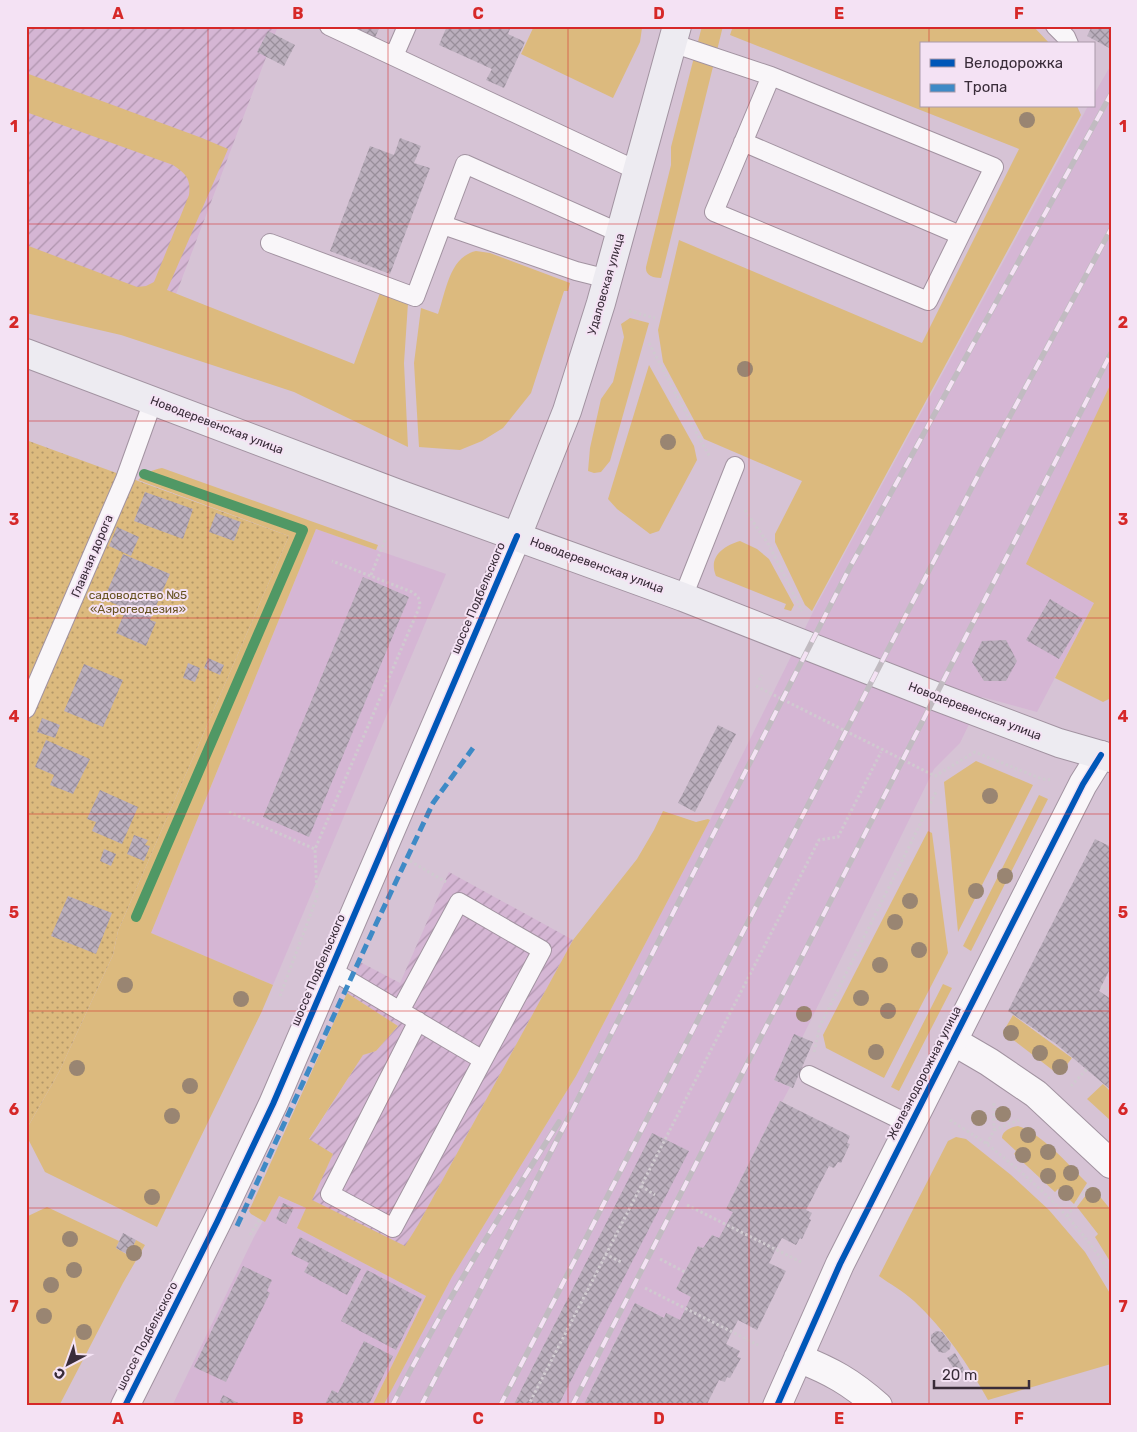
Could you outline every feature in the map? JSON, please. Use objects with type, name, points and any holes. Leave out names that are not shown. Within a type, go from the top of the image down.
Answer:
[{"type":"main road","name":"Удаловская улица","points":[[517,536],[568,412],[608,279],[675,35]]},
{"type":"main road","name":"Новодеревенская улица","points":[[26,353],[399,494],[683,597],[1059,743],[1107,750]]},
{"type":"street","name":"шоссе Подбельского","points":[[125,1406],[217,1222],[273,1104],[517,536]]},
{"type":"street","name":"Железнодорожная улица","points":[[777,1406],[840,1264],[1083,784],[1107,750]]},
{"type":"street","points":[[953,1041],[989,1062],[1036,1094],[1102,1171]]},
{"type":"street","points":[[798,1358],[831,1372],[861,1391],[878,1406]]},
{"type":"lane","points":[[330,26],[638,171]]},
{"type":"lane","points":[[394,56],[407,26]]},
{"type":"lane","points":[[1055,26],[1066,37],[1068,42]]},
{"type":"lane","points":[[675,35],[770,76],[994,167],[928,301],[714,212],[770,76]]},
{"type":"lane","points":[[743,142],[960,235]]},
{"type":"lane","points":[[270,243],[415,297],[465,164],[620,233]]},
{"type":"lane","points":[[442,225],[576,271],[608,279]]},
{"type":"lane","name":"Главная дорога","points":[[26,709],[124,479],[153,401]]},
{"type":"lane","points":[[683,597],[735,466]]},
{"type":"lane","points":[[400,1011],[458,902],[542,950],[393,1228],[330,1194],[418,1021]]},
{"type":"lane","points":[[331,970],[483,1060]]},
{"type":"lane","points":[[809,1075],[911,1125]]},
{"type":"path","points":[[371,575],[385,540]]},
{"type":"path","points":[[280,996],[317,897],[315,849],[420,602],[418,596],[412,592],[332,561]]},
{"type":"path","points":[[760,680],[762,675]]},
{"type":"path","points":[[756,686],[935,776],[975,752],[1042,779],[1055,780]]},
{"type":"path","points":[[528,1406],[818,840],[838,837],[881,752]]},
{"type":"path","points":[[809,1075],[820,1026],[937,790]]},
{"type":"path","points":[[229,812],[315,849]]},
{"type":"path","points":[[1101,986],[1111,989]]},
{"type":"path","points":[[1067,1090],[1087,1069]]},
{"type":"path","points":[[987,1144],[994,1130],[994,1093]]},
{"type":"path","points":[[994,1130],[1024,1118]]},
{"type":"path","points":[[950,1120],[987,1144],[1068,1216],[1111,1275]]},
{"type":"path","points":[[1068,1216],[1102,1171]]},
{"type":"path","points":[[641,1186],[655,1194]]},
{"type":"path","points":[[687,1205],[801,1262]]},
{"type":"path","points":[[250,1235],[260,1219]]},
{"type":"path","points":[[606,1254],[621,1262]]},
{"type":"path","points":[[660,1258],[685,1272]]},
{"type":"path","points":[[645,1288],[758,1345]]},
{"type":"shaded area","points":[[26,26],[278,26],[170,310],[26,276]]},
{"type":"shaded area","points":[[1111,65],[1111,412],[1094,603],[1037,712],[982,697],[960,743],[934,769],[802,1038],[794,1035],[774,1080],[790,1087],[782,1102],[780,1101],[726,1209],[733,1212],[719,1238],[712,1235],[703,1248],[698,1246],[676,1289],[691,1297],[680,1320],[666,1314],[664,1318],[635,1303],[583,1406],[383,1406],[452,1277],[576,1076],[710,820],[815,608],[1087,108],[1094,108],[1094,94]]},
{"type":"shaded area","points":[[316,529],[446,574],[273,985],[151,933]]},
{"type":"shaded area","points":[[449,872],[573,940],[405,1247],[311,1200],[333,1154],[309,1140],[363,1055],[376,1051],[398,1026],[347,993],[360,962],[400,983]]},
{"type":"shaded area","points":[[278,1196],[306,1208],[297,1228],[426,1296],[372,1406],[172,1406],[254,1237],[263,1221],[265,1222]]},
{"type":"green space","points":[[534,26],[632,26],[642,28],[640,42],[613,98],[521,54]]},
{"type":"green space","points":[[702,26],[723,26],[661,278],[656,278],[647,273],[646,267],[671,165],[671,147]]},
{"type":"green space","points":[[733,26],[1033,26],[1048,42],[920,42],[920,108],[1078,108],[1081,115],[812,611],[805,605],[775,542],[775,534],[802,481],[704,439],[663,362],[658,330],[679,240],[922,343],[1019,149],[730,35]]},
{"type":"green space","points":[[26,73],[228,149],[167,290],[354,364],[380,293],[408,303],[404,363],[408,447],[294,392],[121,335],[26,313],[26,245],[137,287],[146,286],[154,282],[189,195],[189,184],[187,177],[173,165],[26,112]]},
{"type":"green space","points":[[476,251],[490,253],[570,283],[568,291],[564,291],[531,393],[503,428],[482,441],[460,450],[419,447],[414,363],[421,308],[438,314],[446,286],[454,268],[460,260]]},
{"type":"green space","points":[[630,318],[649,323],[610,461],[601,472],[594,473],[588,471],[590,448],[601,399],[613,382],[624,337],[621,324]]},
{"type":"green space","points":[[649,365],[694,446],[697,460],[659,531],[650,534],[617,509],[608,499]]},
{"type":"green space","points":[[1111,383],[1111,698],[1103,702],[1055,678],[1094,603],[1026,564]]},
{"type":"green space","name":"садоводство №5 «Аэрогеодезия»","points":[[26,440],[289,536],[118,931],[113,955],[59,1072],[26,1130]]},
{"type":"green space","points":[[162,468],[378,545],[376,550],[316,529],[151,933],[273,985],[157,1227],[45,1172],[26,1135],[26,1130],[59,1072],[113,955],[118,931],[289,536],[138,480],[149,472]]},
{"type":"green space","points":[[740,541],[757,549],[769,559],[794,605],[791,611],[784,609],[786,604],[716,576],[714,563],[719,553],[728,546]]},
{"type":"green space","points":[[976,761],[1033,785],[958,932],[944,782]]},
{"type":"green space","points":[[1039,795],[1048,799],[971,951],[963,946]]},
{"type":"green space","points":[[663,811],[696,822],[710,820],[576,1076],[452,1277],[383,1406],[372,1406],[426,1296],[297,1228],[306,1208],[279,1196],[265,1222],[249,1211],[347,993],[398,1026],[376,1051],[363,1055],[309,1139],[333,1154],[312,1200],[405,1246],[573,940],[637,859]]},
{"type":"green space","points":[[928,831],[932,833],[948,953],[884,1078],[826,1048],[823,1035]]},
{"type":"green space","points":[[943,984],[952,988],[899,1091],[891,1087]]},
{"type":"green space","points":[[1013,1015],[1072,1058],[1059,1075],[1003,1032]]},
{"type":"green space","points":[[1103,1084],[1111,1092],[1111,1121],[1087,1099]]},
{"type":"green space","points":[[1018,1126],[1045,1142],[1087,1183],[1074,1204],[1058,1189],[1055,1192],[1014,1154],[1016,1151],[1002,1138],[1007,1130]]},
{"type":"green space","points":[[956,1137],[966,1139],[1011,1175],[1049,1210],[1085,1252],[1111,1295],[1111,1364],[988,1400],[964,1360],[946,1335],[910,1297],[879,1276],[948,1141]]},
{"type":"green space","points":[[1092,1187],[1111,1210],[1111,1263],[1095,1237],[1098,1234],[1077,1207]]},
{"type":"green space","points":[[47,1207],[119,1241],[116,1248],[128,1255],[136,1240],[145,1245],[123,1283],[59,1406],[26,1406],[26,1217]]},
{"type":"building","points":[[345,26],[380,26],[374,40]]},
{"type":"building","points":[[447,26],[511,26],[508,34],[525,42],[504,88],[486,80],[492,69],[439,45]]},
{"type":"building","points":[[1092,26],[1111,26],[1111,49],[1087,36]]},
{"type":"building","points":[[268,31],[295,45],[284,66],[257,52]]},
{"type":"building","points":[[400,138],[421,146],[414,163],[430,168],[390,274],[330,251],[370,146],[394,155]]},
{"type":"building","points":[[145,492],[193,509],[183,539],[134,521]]},
{"type":"building","points":[[216,513],[241,522],[234,541],[209,532]]},
{"type":"building","points":[[117,527],[139,537],[131,556],[109,546]]},
{"type":"building","points":[[123,554],[170,574],[150,620],[156,622],[146,646],[116,633],[126,609],[104,599]]},
{"type":"building","points":[[363,577],[409,597],[309,837],[263,817]]},
{"type":"building","points":[[1050,599],[1083,619],[1059,659],[1026,640]]},
{"type":"building","points":[[1006,640],[1017,661],[1006,681],[984,681],[972,662],[982,641]]},
{"type":"building","points":[[208,658],[224,665],[220,675],[204,668]]},
{"type":"building","points":[[188,663],[200,668],[195,682],[183,678]]},
{"type":"building","points":[[84,664],[123,680],[103,727],[64,711]]},
{"type":"building","points":[[42,718],[60,725],[55,738],[37,732]]},
{"type":"building","points":[[718,725],[736,734],[695,812],[678,803]]},
{"type":"building","points":[[46,740],[90,759],[73,794],[50,785],[54,775],[35,767]]},
{"type":"building","points":[[100,790],[138,807],[122,844],[92,831],[96,822],[87,819]]},
{"type":"building","points":[[134,835],[148,840],[145,845],[150,846],[144,861],[127,854]]},
{"type":"building","points":[[1095,839],[1111,847],[1111,967],[1099,991],[1111,999],[1111,1090],[1055,1043],[1008,1011]]},
{"type":"building","points":[[104,849],[116,854],[111,866],[100,861]]},
{"type":"building","points":[[68,896],[112,913],[96,954],[51,936]]},
{"type":"building","points":[[794,1034],[813,1042],[793,1088],[774,1080]]},
{"type":"building","points":[[780,1101],[850,1136],[847,1143],[850,1144],[841,1163],[838,1162],[834,1168],[829,1166],[806,1210],[812,1213],[809,1219],[811,1220],[802,1239],[800,1238],[796,1245],[782,1238],[769,1263],[786,1271],[757,1330],[738,1320],[726,1344],[740,1351],[737,1357],[741,1358],[730,1378],[727,1377],[725,1382],[719,1380],[706,1406],[583,1406],[635,1303],[664,1318],[666,1313],[680,1320],[691,1297],[676,1289],[698,1246],[703,1248],[712,1235],[719,1238],[733,1212],[726,1209]]},
{"type":"building","points":[[652,1133],[689,1151],[558,1406],[513,1406]]},
{"type":"building","points":[[283,1203],[294,1208],[286,1224],[276,1219]]},
{"type":"building","points":[[123,1233],[136,1240],[129,1255],[116,1248]]},
{"type":"building","points":[[300,1237],[361,1269],[347,1295],[304,1272],[309,1263],[291,1254]]},
{"type":"building","points":[[243,1266],[272,1280],[267,1291],[270,1293],[226,1382],[194,1367]]},
{"type":"building","points":[[367,1270],[422,1299],[396,1350],[341,1321]]},
{"type":"building","points":[[936,1331],[942,1332],[951,1344],[950,1349],[945,1353],[939,1352],[931,1342],[931,1335]]},
{"type":"building","points":[[364,1341],[393,1356],[368,1406],[324,1406],[332,1390],[338,1393]]},
{"type":"building","points":[[955,1353],[965,1371],[958,1375],[947,1358]]},
{"type":"building","points":[[223,1395],[244,1406],[218,1406]]},
{"type":"waterway","points":[[136,917],[303,530],[144,474]]},
{"type":"railway","points":[[421,1406],[849,569],[1111,94]]},
{"type":"railway","points":[[500,1406],[983,466],[1111,229]]},
{"type":"railway","points":[[572,1406],[1111,353]]},
{"type":"railway","points":[[392,1406],[451,1297],[559,1122]]},
{"type":"marked path","points":[[237,1226],[433,803],[473,748]]},
{"type":"cycle path","points":[[125,1406],[217,1222],[273,1104],[517,536]]},
{"type":"cycle path","points":[[777,1406],[840,1264],[1083,784],[1101,755]]}]
